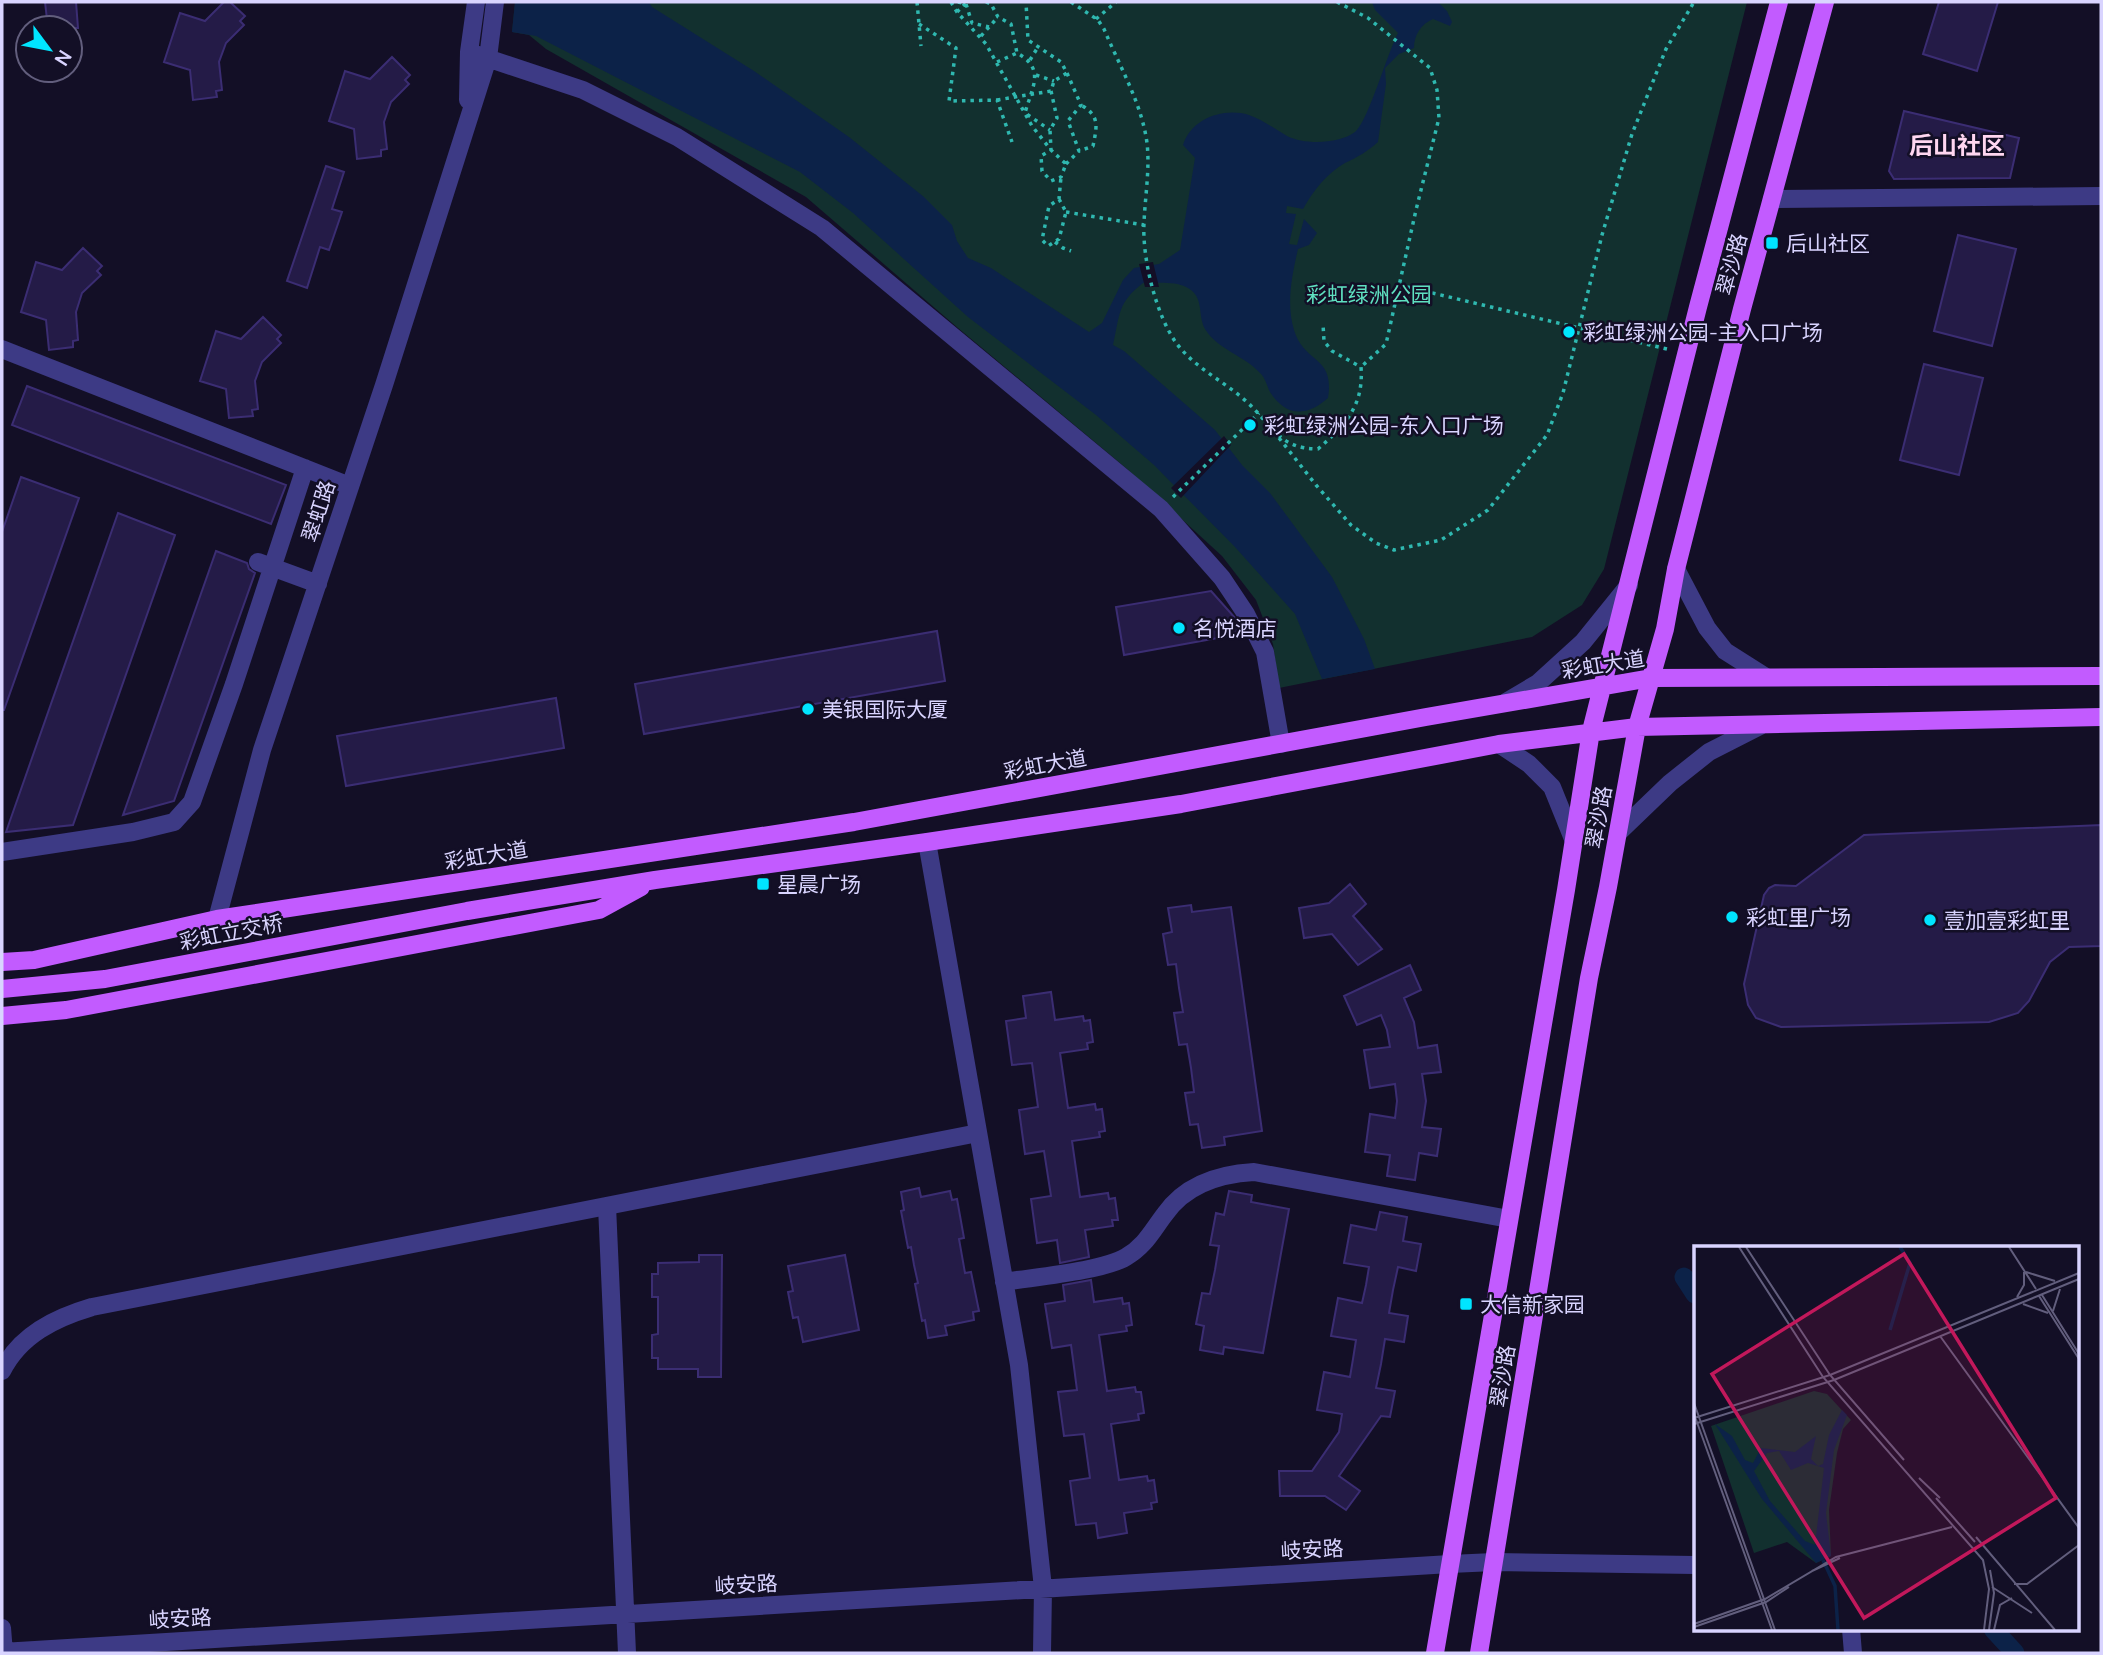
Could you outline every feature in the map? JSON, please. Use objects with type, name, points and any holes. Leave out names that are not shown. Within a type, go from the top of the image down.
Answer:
[{"type":"main road","name":"翠沙路","points":[[1435,1653],[1591,731],[1779,2]]},
{"type":"main road","name":"翠沙路","points":[[1479,1653],[1588,978],[1619,832],[1637,727],[1665,629],[1676,569],[1825,2]]},
{"type":"main road","name":"彩虹大道","points":[[2,962],[34,960],[217,919],[854,822],[1651,678],[2101,676]]},
{"type":"main road","points":[[2,1016],[66,1010],[599,910],[655,880],[1181,804],[1499,744],[1637,727],[2101,718]]},
{"type":"main road","name":"彩虹立交桥","points":[[2,989],[105,979],[467,911],[655,880]]},
{"type":"street","name":"翠虹路","points":[[468,117],[469,52],[476,2]]},
{"type":"street","name":"翠虹路","points":[[217,919],[262,750],[488,58],[495,2]]},
{"type":"street","points":[[469,52],[583,90],[677,137],[822,228],[1161,509],[1222,578],[1246,614],[1265,652],[1281,744]]},
{"type":"street","points":[[1772,199],[2101,196]]},
{"type":"street","points":[[2,349],[350,486]]},
{"type":"street","points":[[2,852],[133,832],[174,822],[192,802],[265,564],[305,468]]},
{"type":"street","points":[[265,564],[318,584]]},
{"type":"street","points":[[1676,569],[1707,628],[1725,651],[1766,677]]},
{"type":"street","points":[[1503,703],[1538,683],[1583,642],[1629,585]]},
{"type":"street","points":[[1619,832],[1670,783],[1709,752],[1760,726]]},
{"type":"street","points":[[1499,744],[1529,764],[1552,787],[1573,839]]},
{"type":"street","points":[[927,842],[1019,1365],[1042,1588],[1042,1653]]},
{"type":"street","points":[[2,1371],[22,1343],[43,1326],[66,1314],[92,1307],[978,1133]]},
{"type":"street","points":[[1004,1282],[1122,1260],[1139,1249],[1152,1235],[1165,1213],[1183,1195],[1205,1181],[1229,1174],[1254,1172],[1509,1219]]},
{"type":"street","points":[[607,1206],[627,1653]]},
{"type":"street","name":"岐安路","points":[[3,1652],[1450,1564],[1494,1562],[1694,1565]]},
{"type":"street","points":[[2,1628],[3,1652]]},
{"type":"street","points":[[1851,1630],[1853,1653]]},
{"type":"path","points":[[917,2],[921,46]]},
{"type":"path","points":[[951,2],[986,44],[1025,113],[1051,150],[1066,164]]},
{"type":"path","points":[[958,2],[967,3]]},
{"type":"path","points":[[986,2],[992,3],[998,18],[1011,24],[1017,53],[1030,61],[1036,75],[1025,113]]},
{"type":"path","points":[[1026,2],[1028,40],[1060,62],[1081,105],[1091,110],[1097,124],[1093,146],[1079,150],[1066,164],[1060,177],[1059,199],[1066,212],[1059,239],[1048,246],[1042,240],[1049,206],[1059,199]]},
{"type":"path","points":[[1071,2],[1096,19],[1104,29],[1142,120],[1148,164],[1144,254],[1167,326],[1177,344],[1195,363],[1237,393],[1259,413],[1351,524],[1376,543],[1394,550],[1441,540],[1488,510],[1546,435],[1563,393],[1602,235],[1632,134],[1667,48],[1694,2]]},
{"type":"path","points":[[1096,19],[1116,2]]},
{"type":"path","points":[[1337,2],[1368,18],[1430,68],[1437,90],[1439,118],[1386,344],[1361,367]]},
{"type":"path","points":[[957,12],[967,3]]},
{"type":"path","points":[[967,3],[972,23],[989,27]]},
{"type":"path","points":[[980,37],[998,18]]},
{"type":"path","points":[[919,24],[956,48],[949,101],[998,100],[1051,91]]},
{"type":"path","points":[[1030,61],[1038,47]]},
{"type":"path","points":[[997,62],[1017,53]]},
{"type":"path","points":[[1036,75],[1054,81],[1068,74]]},
{"type":"path","points":[[1051,150],[1050,130],[1058,118],[1051,91],[1054,81]]},
{"type":"path","points":[[998,100],[1012,142]]},
{"type":"path","points":[[1068,121],[1081,105]]},
{"type":"path","points":[[1025,113],[1050,130]]},
{"type":"path","points":[[1058,118],[1068,121]]},
{"type":"path","points":[[1068,121],[1079,150]]},
{"type":"path","points":[[1051,150],[1041,156],[1042,171],[1051,181],[1060,177]]},
{"type":"path","points":[[1066,212],[1144,225]]},
{"type":"path","points":[[1055,242],[1071,251]]},
{"type":"path","points":[[1398,285],[1687,354]]},
{"type":"path","points":[[1323,324],[1324,341],[1332,351],[1361,367]]},
{"type":"path","points":[[1279,438],[1300,449],[1318,449],[1344,425],[1356,404],[1363,385],[1361,367]]},
{"type":"path","points":[[1173,496],[1259,413]]},
{"type":"green space","name":"彩虹绿洲公园","points":[[515,2],[1747,2],[1604,569],[1582,605],[1532,637],[1279,688],[1273,644],[1256,600],[1222,556],[1126,468],[806,197],[546,49],[529,35],[512,32]]},
{"type":"water","points":[[515,2],[649,2],[652,7],[754,71],[849,137],[924,197],[952,225],[957,241],[968,258],[991,268],[1089,332],[1102,323],[1123,280],[1134,268],[1159,264],[1180,250],[1195,158],[1183,145],[1193,128],[1209,117],[1239,113],[1254,117],[1287,136],[1303,141],[1331,141],[1348,136],[1355,132],[1366,115],[1398,33],[1375,10],[1372,2],[1438,2],[1447,11],[1452,22],[1450,26],[1433,19],[1429,21],[1419,30],[1414,48],[1399,54],[1385,68],[1386,84],[1378,142],[1326,177],[1303,209],[1287,206],[1286,213],[1296,214],[1289,244],[1297,245],[1304,219],[1317,233],[1309,245],[1298,249],[1290,310],[1299,341],[1327,374],[1328,398],[1305,411],[1297,412],[1283,406],[1254,367],[1210,336],[1205,329],[1196,295],[1186,287],[1176,284],[1143,283],[1135,290],[1121,310],[1113,345],[1124,351],[1215,430],[1242,465],[1270,493],[1332,577],[1364,639],[1375,669],[1322,679],[1295,614],[1235,547],[1154,465],[1096,415],[968,317],[853,213],[800,172],[536,36],[512,32]]},
{"type":"pier","points":[[1153,262],[1159,287],[1145,287],[1139,264]]},
{"type":"pier","points":[[1224,436],[1231,445],[1181,498],[1171,488]]},
{"type":"building","points":[[45,2],[76,2],[77,14],[46,14]]},
{"type":"building","points":[[224,2],[230,2],[245,16],[240,21],[244,25],[226,43],[219,62],[222,90],[216,91],[217,97],[193,100],[190,70],[164,62],[180,13],[205,21]]},
{"type":"building","points":[[1939,2],[1998,2],[1977,71],[1923,54]]},
{"type":"building","points":[[392,57],[410,75],[405,80],[409,84],[391,102],[384,122],[387,149],[381,150],[381,156],[357,159],[354,129],[329,121],[345,71],[370,79]]},
{"type":"building","points":[[1904,111],[2019,138],[2010,178],[1894,179],[1889,171]]},
{"type":"building","points":[[326,166],[344,172],[332,209],[342,212],[329,250],[320,247],[307,288],[287,281]]},
{"type":"building","points":[[1958,235],[2016,249],[1992,346],[1934,331]]},
{"type":"building","points":[[83,248],[102,266],[97,271],[101,275],[82,293],[76,312],[78,340],[73,341],[73,347],[49,350],[46,320],[21,312],[36,262],[62,270]]},
{"type":"building","points":[[263,317],[281,335],[277,339],[281,343],[262,362],[255,381],[258,409],[252,410],[253,416],[229,418],[226,389],[200,381],[216,331],[241,339]]},
{"type":"building","points":[[1924,364],[1983,378],[1959,475],[1900,460]]},
{"type":"building","points":[[27,386],[286,485],[271,524],[12,425]]},
{"type":"building","points":[[21,477],[79,498],[2,710],[2,532]]},
{"type":"building","points":[[118,513],[175,535],[73,825],[6,832]]},
{"type":"building","points":[[216,551],[247,563],[249,569],[255,573],[174,801],[123,815]]},
{"type":"building","points":[[1211,591],[1236,619],[1240,634],[1124,655],[1116,607]]},
{"type":"building","points":[[937,631],[945,681],[644,734],[635,684]]},
{"type":"building","points":[[556,698],[564,748],[346,786],[337,736]]},
{"type":"building","name":"壹加壹彩虹里","points":[[2101,825],[2101,946],[2069,947],[2050,962],[2029,1001],[2018,1013],[1989,1022],[1781,1027],[1756,1018],[1748,1005],[1744,984],[1764,895],[1775,885],[1796,886],[1864,835]]},
{"type":"building","points":[[1350,884],[1366,904],[1353,916],[1382,949],[1358,965],[1332,934],[1304,938],[1299,908],[1329,903]]},
{"type":"building","points":[[1191,905],[1192,912],[1231,907],[1262,1131],[1224,1137],[1225,1145],[1202,1148],[1198,1124],[1190,1125],[1185,1093],[1194,1092],[1191,1068],[1187,1044],[1179,1045],[1174,1013],[1183,1012],[1176,964],[1168,965],[1163,934],[1172,932],[1168,908]]},
{"type":"building","points":[[1410,965],[1421,990],[1404,998],[1414,1022],[1418,1048],[1437,1045],[1441,1072],[1422,1074],[1426,1101],[1422,1127],[1441,1129],[1437,1156],[1419,1153],[1415,1180],[1387,1176],[1390,1155],[1365,1152],[1370,1114],[1395,1118],[1395,1084],[1370,1088],[1364,1050],[1390,1047],[1387,1030],[1381,1015],[1357,1025],[1344,996]]},
{"type":"building","points":[[1051,992],[1055,1020],[1083,1016],[1084,1021],[1090,1020],[1093,1042],[1087,1043],[1088,1049],[1060,1053],[1068,1108],[1095,1104],[1096,1110],[1102,1109],[1105,1131],[1099,1132],[1100,1137],[1072,1141],[1080,1197],[1108,1193],[1109,1199],[1115,1198],[1118,1220],[1112,1220],[1113,1226],[1085,1230],[1089,1257],[1060,1263],[1057,1240],[1037,1243],[1031,1199],[1051,1196],[1044,1151],[1025,1154],[1019,1110],[1038,1107],[1032,1063],[1012,1065],[1006,1021],[1026,1018],[1023,996]]},
{"type":"building","points":[[919,1188],[921,1197],[950,1191],[952,1200],[957,1199],[964,1238],[959,1239],[965,1273],[971,1272],[979,1311],[973,1312],[974,1320],[945,1326],[947,1335],[928,1338],[925,1320],[922,1321],[915,1284],[918,1283],[901,1211],[904,1210],[901,1192]]},
{"type":"building","points":[[1229,1191],[1252,1195],[1251,1202],[1289,1209],[1263,1353],[1224,1347],[1223,1354],[1200,1350],[1204,1326],[1196,1324],[1202,1293],[1210,1294],[1219,1246],[1210,1245],[1216,1213],[1224,1215]]},
{"type":"building","points":[[1380,1212],[1407,1217],[1403,1241],[1421,1244],[1416,1271],[1398,1267],[1393,1290],[1389,1313],[1408,1316],[1404,1342],[1385,1339],[1376,1388],[1395,1391],[1390,1417],[1381,1416],[1339,1476],[1360,1491],[1346,1510],[1325,1496],[1280,1496],[1279,1471],[1312,1471],[1339,1432],[1342,1414],[1317,1410],[1324,1372],[1350,1377],[1356,1340],[1331,1336],[1338,1298],[1362,1303],[1366,1285],[1369,1267],[1344,1263],[1351,1225],[1376,1230]]},
{"type":"building","points":[[699,1255],[722,1255],[721,1377],[698,1377],[698,1369],[658,1369],[658,1358],[652,1358],[652,1335],[658,1334],[658,1297],[652,1297],[652,1274],[658,1274],[658,1263],[699,1262]]},
{"type":"building","points":[[845,1255],[859,1330],[803,1342],[798,1317],[793,1318],[788,1292],[793,1291],[788,1266]]},
{"type":"building","points":[[1091,1280],[1094,1302],[1122,1298],[1123,1304],[1129,1303],[1132,1325],[1126,1326],[1127,1331],[1099,1335],[1107,1391],[1135,1387],[1136,1392],[1141,1392],[1144,1413],[1138,1414],[1139,1420],[1111,1424],[1119,1480],[1147,1476],[1148,1481],[1154,1480],[1157,1502],[1151,1503],[1152,1509],[1124,1513],[1127,1533],[1098,1538],[1096,1523],[1076,1525],[1070,1481],[1090,1478],[1084,1434],[1064,1436],[1058,1392],[1077,1390],[1071,1345],[1052,1348],[1045,1304],[1065,1301],[1063,1285]]},
{"type":"waterway","points":[[1684,1277],[1694,1292]]},
{"type":"waterway","points":[[1994,1630],[2015,1653]]},
{"type":"place","name":"后山社区","points":[[1772,243]]},
{"type":"place","name":"彩虹绿洲公园-主入口广场","points":[[1569,332]]},
{"type":"place","name":"彩虹绿洲公园-东入口广场","points":[[1250,425]]},
{"type":"place","name":"名悦酒店","points":[[1179,628]]},
{"type":"place","name":"美银国际大厦","points":[[808,709]]},
{"type":"place","name":"星晨广场","points":[[763,884]]},
{"type":"place","name":"彩虹里广场","points":[[1732,917]]},
{"type":"place","name":"壹加壹彩虹里","points":[[1930,920]]},
{"type":"place","name":"大信新家园","points":[[1466,1304]]},
{"type":"district","name":"后山社区","points":[[1957,144]]}]
